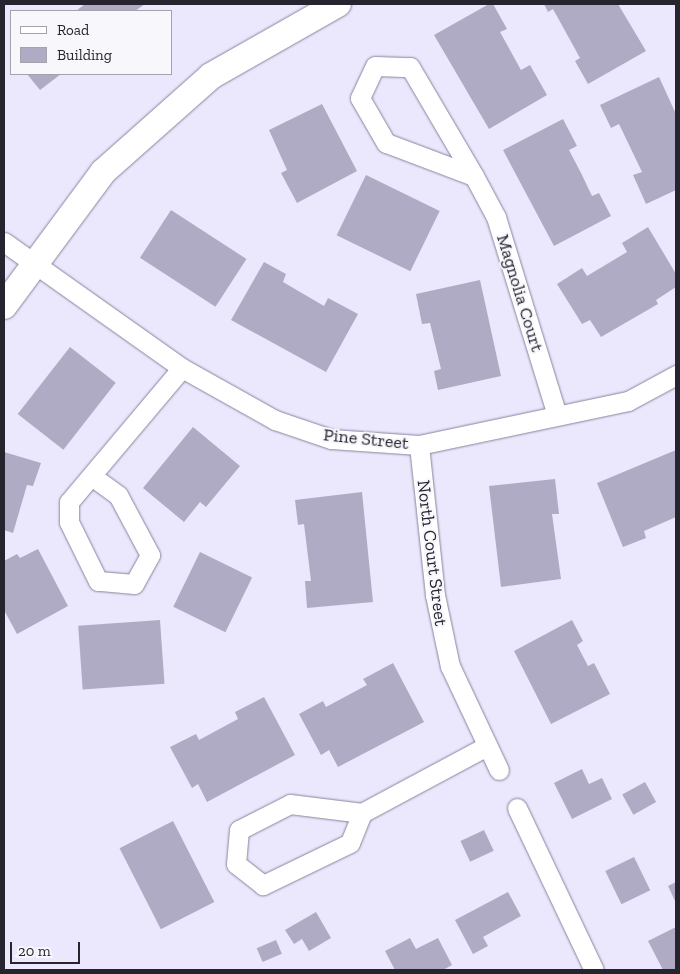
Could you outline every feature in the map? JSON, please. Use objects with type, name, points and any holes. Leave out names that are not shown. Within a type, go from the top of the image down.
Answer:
[{"type":"street","points":[[4,306],[103,172],[211,76],[338,4]]},
{"type":"street","name":"Magnolia Court","points":[[474,176],[386,142],[360,98],[375,66],[410,67],[474,176],[496,217],[556,414]]},
{"type":"street","name":"Pine Street","points":[[4,242],[33,266],[182,368],[275,420],[331,439],[419,445],[556,414],[628,401],[676,375]]},
{"type":"street","points":[[93,477],[118,495],[150,555],[134,584],[98,581],[69,522],[69,502],[93,477],[182,368]]},
{"type":"street","name":"North Court Street","points":[[419,445],[434,595],[450,666],[499,770]]},
{"type":"street","points":[[362,813],[350,842],[263,885],[236,864],[239,830],[290,804],[362,813],[487,746]]},
{"type":"street","points":[[517,808],[594,970]]},
{"type":"building","points":[[85,4],[145,4],[136,10],[77,10]]},
{"type":"building","points":[[489,4],[493,4],[507,29],[500,32],[521,70],[530,65],[547,95],[489,129],[434,35]]},
{"type":"building","points":[[544,4],[618,4],[646,51],[588,84],[575,61],[580,58],[553,9],[548,12]]},
{"type":"building","points":[[28,75],[60,75],[40,90]]},
{"type":"building","points":[[659,77],[676,114],[676,190],[646,204],[633,175],[642,172],[619,124],[611,128],[600,105]]},
{"type":"building","points":[[322,104],[357,171],[297,203],[281,173],[287,170],[269,130]]},
{"type":"building","points":[[563,119],[577,146],[569,150],[592,196],[599,193],[611,216],[554,246],[503,150]]},
{"type":"building","points":[[366,175],[440,211],[410,271],[337,235]]},
{"type":"building","points":[[171,210],[246,259],[215,307],[140,258]]},
{"type":"building","points":[[648,227],[676,274],[676,287],[656,300],[658,304],[601,337],[590,320],[582,324],[557,284],[582,268],[587,276],[627,252],[622,243]]},
{"type":"building","points":[[264,262],[286,274],[283,282],[324,306],[328,298],[358,314],[326,372],[231,320]]},
{"type":"building","points":[[480,280],[501,376],[438,390],[434,371],[441,369],[430,323],[422,324],[416,294]]},
{"type":"building","points":[[70,347],[116,383],[63,450],[18,414]]},
{"type":"building","points":[[193,427],[240,466],[206,507],[200,502],[184,522],[143,488]]},
{"type":"building","points":[[676,450],[676,517],[644,531],[646,538],[623,547],[597,483]]},
{"type":"building","points":[[4,452],[41,463],[33,486],[27,485],[13,533],[4,530]]},
{"type":"building","points":[[555,479],[559,514],[552,514],[561,579],[501,587],[489,486]]},
{"type":"building","points":[[362,492],[373,602],[307,608],[305,581],[311,581],[304,524],[298,525],[295,500]]},
{"type":"building","points":[[38,549],[68,606],[17,634],[4,610],[4,561],[17,554],[20,558]]},
{"type":"building","points":[[200,552],[252,577],[225,632],[173,607]]},
{"type":"building","points":[[160,620],[164,684],[83,690],[78,626]]},
{"type":"building","points":[[572,620],[583,641],[577,645],[588,666],[594,663],[610,694],[551,724],[514,651]]},
{"type":"building","points":[[393,663],[424,722],[338,767],[329,750],[321,755],[299,714],[323,701],[326,707],[367,685],[363,679]]},
{"type":"building","points":[[264,697],[295,755],[207,802],[198,784],[192,788],[170,747],[196,734],[199,740],[238,719],[235,712]]},
{"type":"building","points":[[582,769],[589,784],[602,778],[612,799],[572,819],[554,783]]},
{"type":"building","points":[[645,782],[656,802],[633,815],[622,795]]},
{"type":"building","points":[[173,821],[214,902],[161,929],[120,848]]},
{"type":"building","points":[[484,830],[494,851],[470,862],[460,841]]},
{"type":"building","points":[[634,857],[650,890],[621,904],[605,871]]},
{"type":"building","points":[[676,882],[676,903],[668,886]]},
{"type":"building","points":[[508,892],[521,916],[483,937],[488,946],[473,954],[455,920]]},
{"type":"building","points":[[316,912],[331,938],[309,951],[302,939],[294,944],[285,930]]},
{"type":"building","points":[[676,927],[676,970],[663,970],[648,941]]},
{"type":"building","points":[[410,938],[416,949],[438,938],[452,965],[443,970],[395,970],[385,951]]},
{"type":"building","points":[[276,940],[282,954],[263,962],[257,948]]}]
